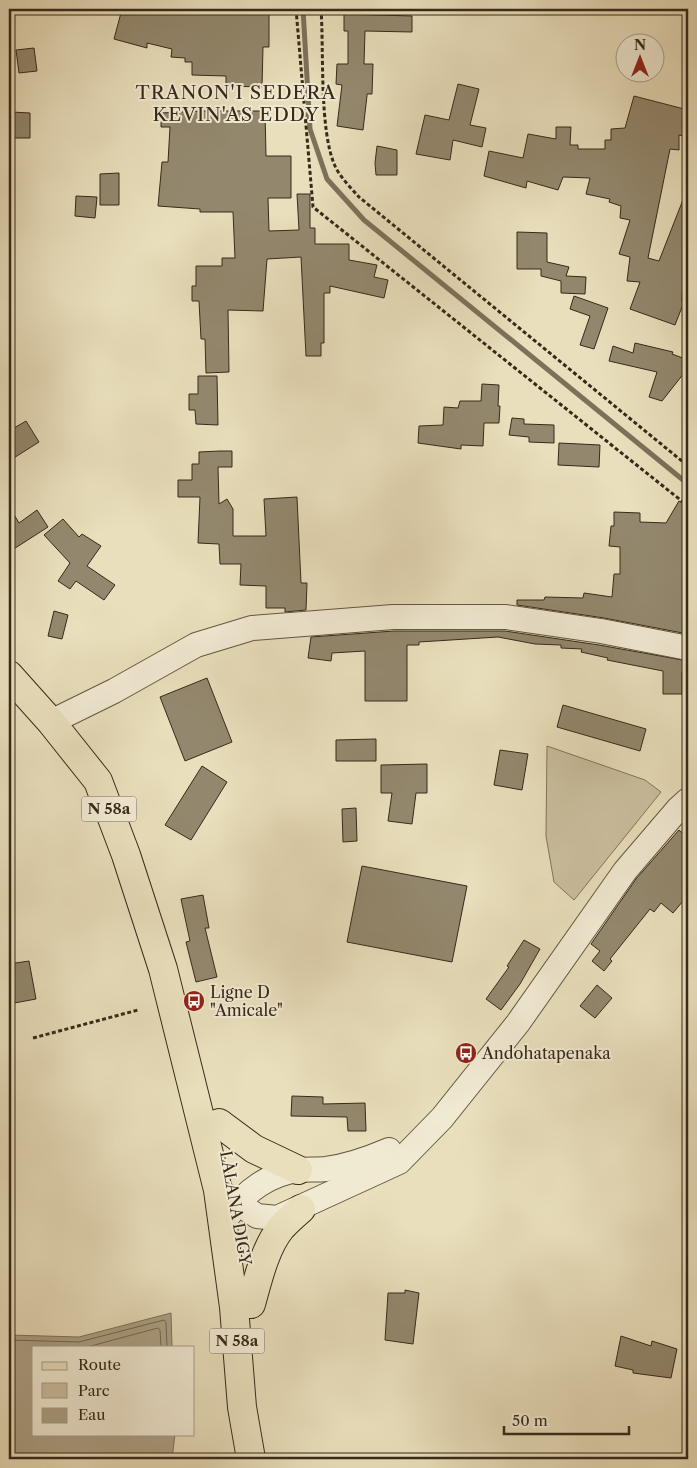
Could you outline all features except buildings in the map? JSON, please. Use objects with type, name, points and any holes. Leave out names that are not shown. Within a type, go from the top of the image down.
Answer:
[{"type":"main road","name":"LÀLANA DIGY","points":[[9,674],[51,722],[98,781],[126,855],[163,969],[227,1205],[251,1304],[254,1404],[251,1459]]},
{"type":"main road","name":"LÀLANA DIGY","points":[[163,969],[192,1020],[220,1123],[242,1407],[251,1459]]},
{"type":"main road","points":[[220,1123],[254,1149],[298,1170]]},
{"type":"main road","points":[[251,1304],[260,1271],[281,1228],[301,1209]]},
{"type":"street","points":[[51,722],[114,691],[196,645],[252,628],[394,617],[506,617],[601,631],[688,648]]},
{"type":"street","points":[[227,1205],[257,1216],[277,1218],[301,1209],[399,1162],[442,1118],[518,1023],[625,871],[678,809],[688,800]]},
{"type":"street","points":[[227,1205],[258,1185],[298,1170],[324,1169],[362,1162],[390,1149],[417,1143]]},
{"type":"path","points":[[296,9],[313,207],[688,506]]},
{"type":"path","points":[[320,9],[325,110],[329,143],[336,167],[359,197],[688,466]]},
{"type":"path","points":[[32,1038],[138,1010]]},
{"type":"green space","points":[[547,746],[645,780],[661,792],[574,900],[554,882],[546,836]]},
{"type":"water","points":[[171,1313],[172,1346],[32,1346],[32,1436],[175,1436],[172,1459],[9,1459],[9,1335],[79,1337]]},
{"type":"waterway","points":[[303,9],[310,129],[327,179],[364,220],[688,484]]},
{"type":"place","name":"Ligne D \"Amicale\"","points":[[194,1001]]},
{"type":"place","name":"Andohatapenaka","points":[[466,1053]]},
{"type":"district","name":"TRANON'I SEDERA KEVIN'AS EDDY","points":[[236,103]]}]
